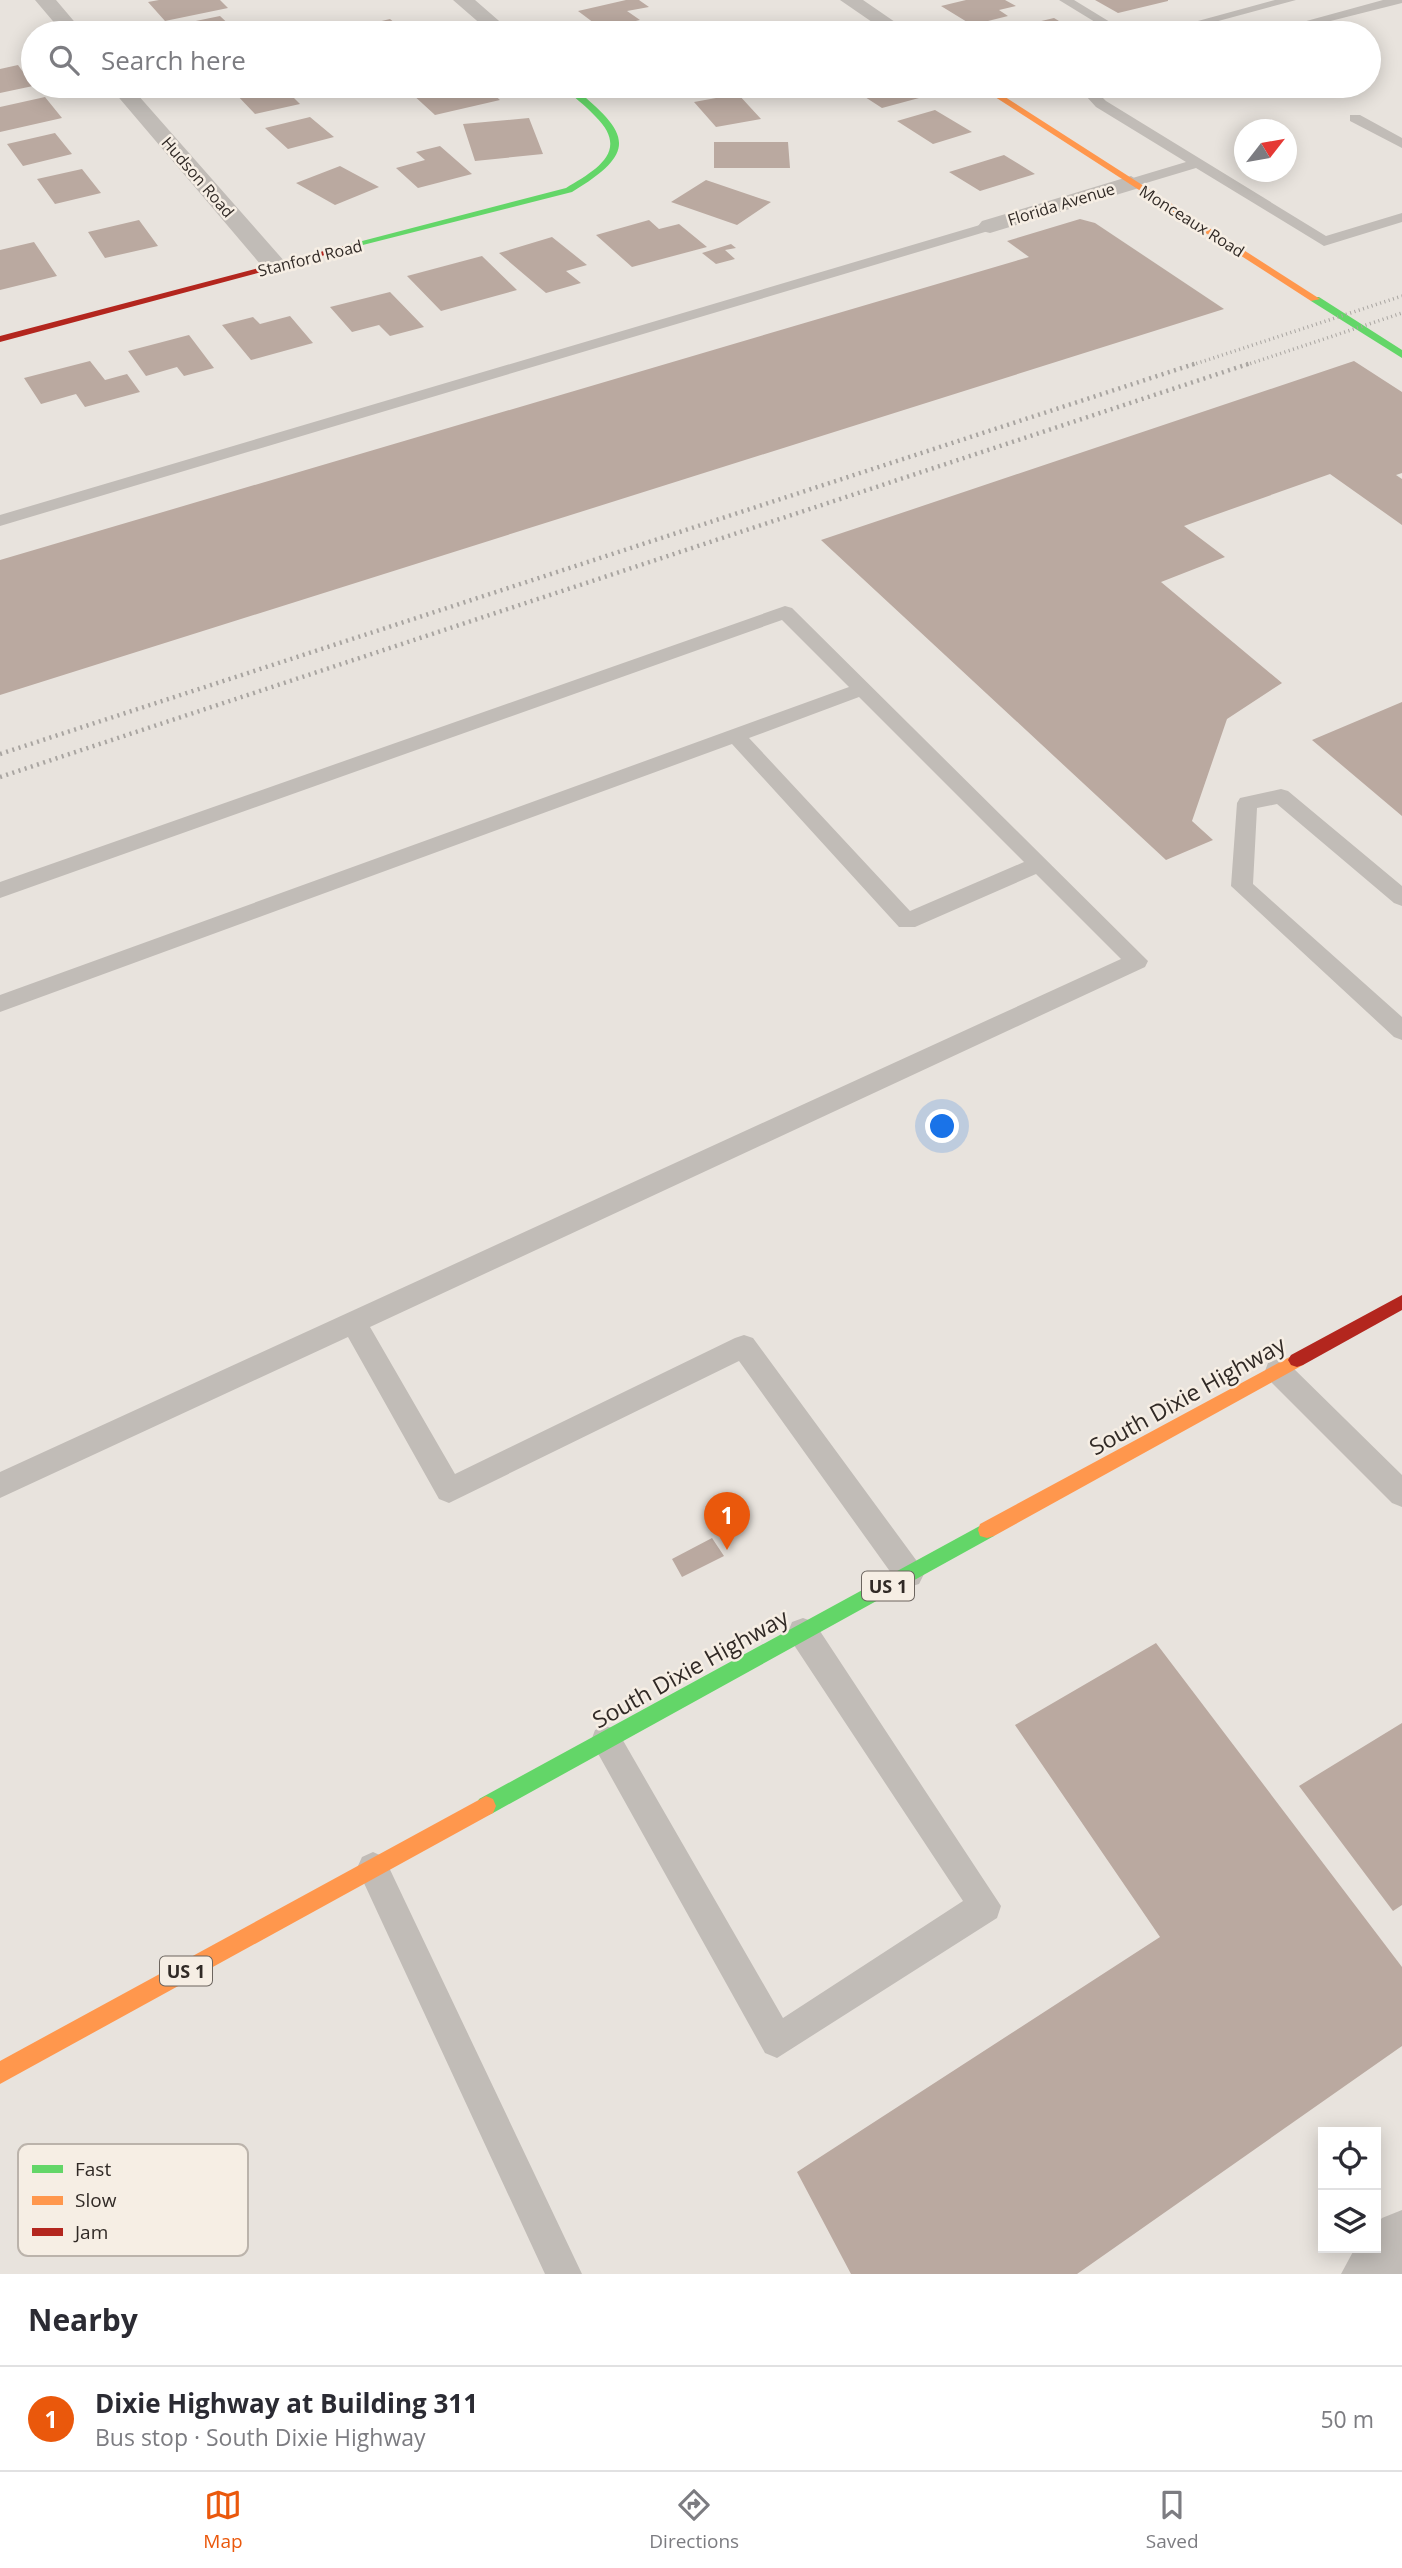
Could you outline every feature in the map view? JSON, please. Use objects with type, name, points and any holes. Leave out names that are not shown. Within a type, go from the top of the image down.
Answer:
[{"type":"street","points":[[46,0],[64,21]]},
{"type":"street","points":[[463,0],[488,21]]},
{"type":"street","points":[[850,0],[882,21]]},
{"type":"street","name":"Hudson Road","points":[[129,98],[276,267]]},
{"type":"street","name":"Stanford Road","points":[[0,339],[569,190],[588,182],[612,162],[618,151],[615,129],[580,98]]},
{"type":"street","name":"Monceaux Road","points":[[1000,98],[1402,355]]},
{"type":"street","name":"Florida Avenue","points":[[990,226],[1131,183]]},
{"type":"street","name":"South Dixie Highway","points":[[0,2073],[1402,1302]]},
{"type":"street","points":[[1370,2274],[1402,2238]]},
{"type":"lane","points":[[1065,0],[1101,21]]},
{"type":"lane","points":[[1207,21],[1290,0]]},
{"type":"lane","points":[[1316,21],[1398,0]]},
{"type":"lane","points":[[1095,98],[1324,241],[1402,217]]},
{"type":"lane","points":[[1355,118],[1402,144]]},
{"type":"lane","points":[[1131,183],[1198,163]]},
{"type":"lane","points":[[0,521],[990,226]]},
{"type":"lane","points":[[0,890],[785,612],[1137,961],[0,1485]]},
{"type":"lane","points":[[0,1004],[863,689]]},
{"type":"lane","points":[[736,736],[906,920],[1040,864]]},
{"type":"lane","points":[[1402,898],[1281,796],[1247,803],[1242,886],[1402,1031]]},
{"type":"lane","points":[[354,1323],[449,1490],[744,1346],[909,1574]]},
{"type":"lane","points":[[1278,1371],[1402,1494]]},
{"type":"lane","points":[[606,1741],[777,2041],[985,1906],[803,1632]]},
{"type":"lane","points":[[373,1868],[564,2274]]},
{"type":"building","points":[[220,0],[228,8],[165,21],[148,2]]},
{"type":"building","points":[[626,0],[639,0],[649,7],[627,11],[640,20],[636,21],[591,21],[578,11]]},
{"type":"building","points":[[966,0],[1005,0],[1016,6],[999,10],[1008,16],[988,21],[965,21],[941,6]]},
{"type":"building","points":[[1095,0],[1168,0],[1168,1],[1118,13]]},
{"type":"building","points":[[220,16],[225,21],[196,21]]},
{"type":"building","points":[[18,65],[21,69],[21,89],[0,93],[0,69]]},
{"type":"building","points":[[46,98],[62,118],[0,132],[0,107]]},
{"type":"building","points":[[240,98],[294,98],[300,104],[255,114]]},
{"type":"building","points":[[416,98],[500,100],[435,115]]},
{"type":"building","points":[[716,98],[742,98],[761,119],[716,127],[694,102]]},
{"type":"building","points":[[867,98],[919,98],[882,108]]},
{"type":"building","points":[[935,110],[972,132],[933,144],[897,121]]},
{"type":"building","points":[[310,117],[334,137],[288,149],[265,128]]},
{"type":"building","points":[[529,118],[543,154],[475,161],[463,124]]},
{"type":"building","points":[[55,133],[72,154],[23,166],[7,144]]},
{"type":"building","points":[[714,142],[788,142],[790,168],[714,168]]},
{"type":"building","points":[[440,146],[472,174],[418,188],[396,168],[425,160],[416,152]]},
{"type":"building","points":[[1004,155],[1035,174],[980,191],[949,172]]},
{"type":"building","points":[[340,166],[379,187],[335,205],[296,183]]},
{"type":"building","points":[[82,169],[101,193],[55,204],[37,179]]},
{"type":"building","points":[[706,180],[771,202],[737,225],[671,202]]},
{"type":"building","points":[[1080,219],[1095,223],[1224,309],[0,695],[0,560],[1029,257],[1007,241]]},
{"type":"building","points":[[139,220],[158,246],[105,258],[88,232]]},
{"type":"building","points":[[649,220],[659,229],[679,224],[707,247],[632,267],[596,235]]},
{"type":"building","points":[[552,237],[587,265],[566,271],[581,283],[546,293],[499,253]]},
{"type":"building","points":[[34,242],[57,276],[0,290],[0,250]]},
{"type":"building","points":[[731,244],[736,248],[725,250],[735,259],[716,264],[702,253]]},
{"type":"building","points":[[482,256],[517,290],[441,311],[407,276]]},
{"type":"building","points":[[390,292],[424,327],[390,336],[379,325],[352,332],[330,307]]},
{"type":"building","points":[[290,316],[313,343],[251,360],[222,325],[253,317],[260,324]]},
{"type":"building","points":[[189,335],[214,368],[184,376],[177,367],[146,376],[128,351]]},
{"type":"building","points":[[90,361],[105,380],[127,374],[140,392],[85,407],[76,394],[41,404],[24,378]]},
{"type":"building","points":[[1354,361],[1402,392],[1402,473],[1396,475],[1402,479],[1402,525],[1330,474],[1184,526],[1225,557],[1161,582],[1282,683],[1227,719],[1192,821],[1213,840],[1166,860],[821,540]]},
{"type":"building","points":[[1402,702],[1402,816],[1312,740]]},
{"type":"building","points":[[712,1538],[724,1556],[682,1577],[672,1559]]},
{"type":"building","points":[[1156,1643],[1402,1967],[1402,2046],[1077,2274],[851,2274],[797,2172],[1160,1937],[1015,1725]]},
{"type":"building","points":[[1402,1723],[1402,1905],[1393,1911],[1299,1786]]},
{"type":"railway","points":[[1192,365],[1402,296]]},
{"type":"railway","points":[[1246,365],[1402,313]]},
{"type":"railway","points":[[0,754],[1197,363]]},
{"type":"railway","points":[[0,777],[1251,363]]},
{"type":"traffic: fast","points":[[346,248],[569,190],[592,176],[608,163],[615,151],[616,140],[611,128],[581,98]]},
{"type":"traffic: fast","points":[[1315,299],[1402,355]]},
{"type":"traffic: fast","points":[[486,1806],[987,1530]]},
{"type":"traffic: slow","points":[[1001,98],[1315,299]]},
{"type":"traffic: slow","points":[[987,1530],[1297,1360]]},
{"type":"traffic: slow","points":[[0,2073],[486,1806]]},
{"type":"traffic: jam","points":[[0,339],[346,248]]},
{"type":"traffic: jam","points":[[1297,1360],[1402,1302]]},
{"type":"place","name":"Dixie Highway at Building 311","points":[[727,1550]]}]
